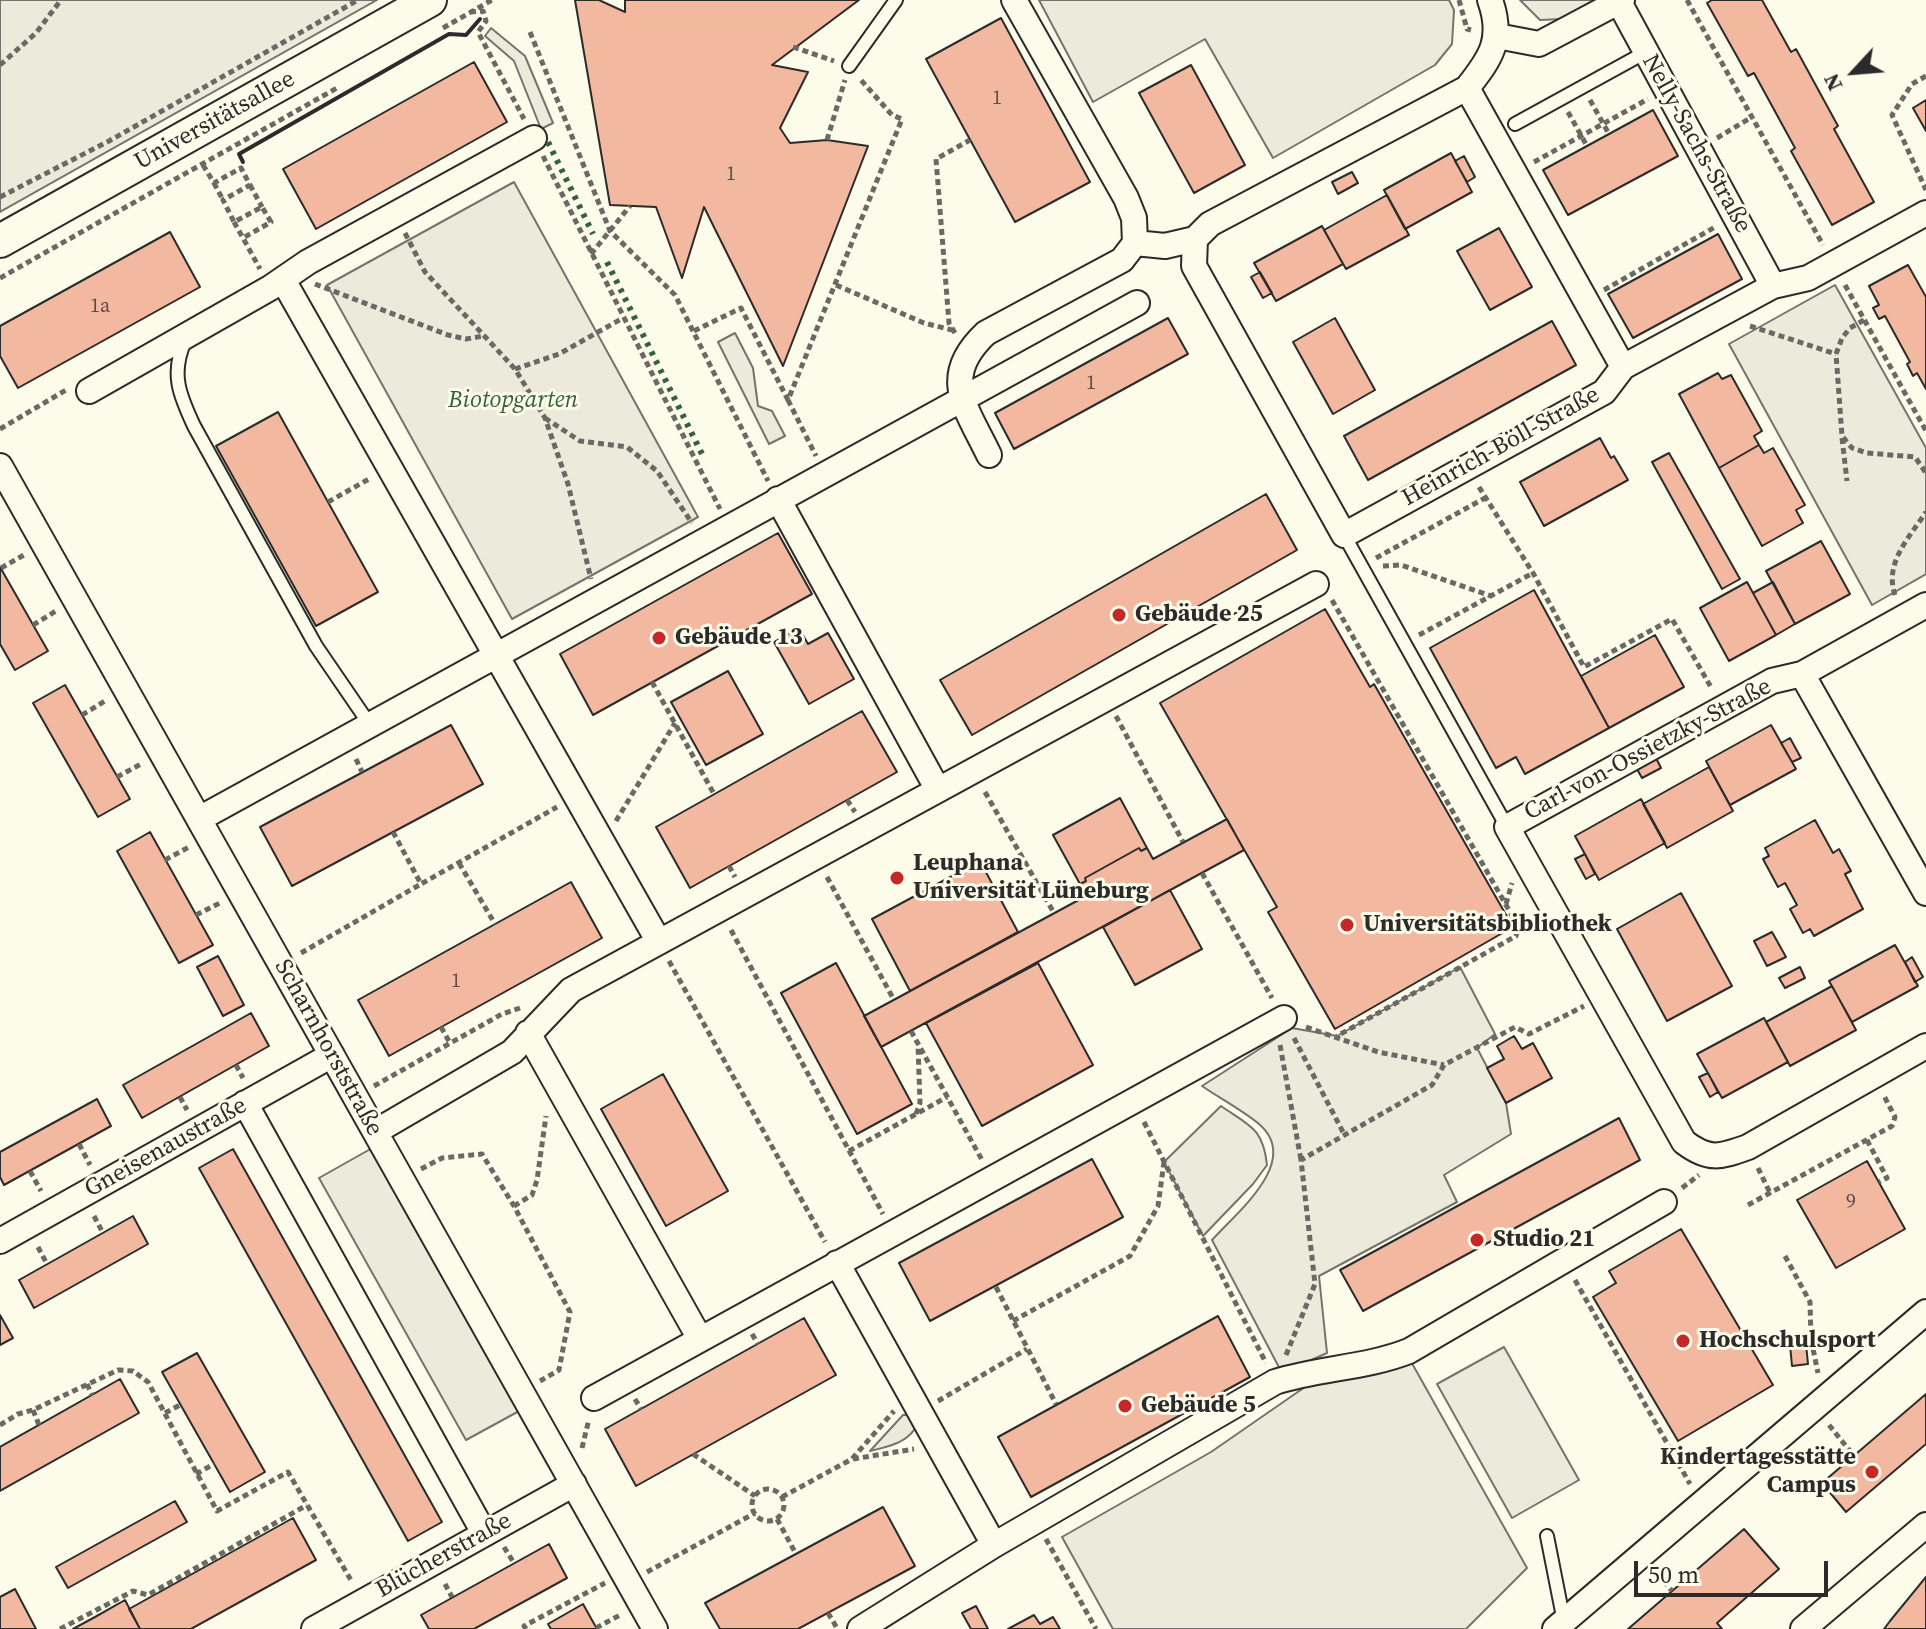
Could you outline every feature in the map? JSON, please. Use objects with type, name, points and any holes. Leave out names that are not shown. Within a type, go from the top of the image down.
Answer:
[{"type":"main road","name":"Universitätsallee","points":[[0,241],[436,14]]},
{"type":"street","points":[[989,455],[961,398],[960,340],[986,333],[1122,260],[1135,243],[1134,218],[1126,198],[1014,0]]},
{"type":"street","points":[[1135,243],[1165,246],[1195,239],[1210,224],[1467,88],[1489,61],[1497,36],[1495,12],[1490,0]]},
{"type":"street","name":"Nelly-Sachs-Straße","points":[[1497,36],[1539,44],[1620,1],[1773,286]]},
{"type":"street","name":"Heinrich-Böll-Straße","points":[[1344,535],[1604,392],[1623,367],[1467,88]]},
{"type":"street","points":[[89,391],[277,284],[308,262],[534,138]]},
{"type":"street","points":[[1623,367],[1773,286],[1808,278],[1926,213]]},
{"type":"street","points":[[1195,239],[1194,266],[1344,535]]},
{"type":"street","points":[[277,284],[389,468],[659,942]]},
{"type":"street","points":[[199,819],[1137,303]]},
{"type":"street","name":"Scharnhorststraße","points":[[0,466],[655,1629]]},
{"type":"street","points":[[778,499],[938,790]]},
{"type":"street","points":[[375,1132],[512,1052],[571,990],[1314,586]]},
{"type":"street","name":"Carl-von-Ossietzky-Straße","points":[[1721,1156],[1700,1154],[1684,1142],[1507,827],[1772,681],[1802,674],[1926,605]]},
{"type":"street","name":"Carl-von-Ossietzky-Straße","points":[[1802,674],[1926,893]]},
{"type":"street","points":[[594,1398],[1132,1100],[1283,1027]]},
{"type":"street","points":[[528,1033],[700,1339]]},
{"type":"street","points":[[1721,1156],[1748,1147],[1926,1046]]},
{"type":"street","name":"Gneisenaustraße","points":[[0,1241],[332,1055]]},
{"type":"street","points":[[245,1103],[484,1533]]},
{"type":"street","points":[[867,1627],[994,1545],[1275,1382],[1302,1374],[1386,1360],[1409,1351],[1664,1202]]},
{"type":"street","points":[[837,1263],[994,1545]]},
{"type":"street","points":[[1560,1625],[1926,1312]]},
{"type":"street","name":"Blücherstraße","points":[[314,1629],[574,1484]]},
{"type":"street","points":[[1803,1629],[1926,1525]]},
{"type":"lane","points":[[849,66],[896,0]]},
{"type":"lane","points":[[1515,124],[1646,52]]},
{"type":"lane","points":[[188,336],[178,356],[178,390],[194,426],[316,646],[370,725]]},
{"type":"lane","points":[[1344,535],[1507,827]]},
{"type":"lane","points":[[1547,1536],[1560,1625]]},
{"type":"path","points":[[0,65],[36,33],[61,0]]},
{"type":"path","points":[[0,197],[109,141],[358,0]]},
{"type":"path","points":[[436,14],[492,0]]},
{"type":"path","points":[[1687,0],[1926,431]]},
{"type":"path","points":[[530,32],[610,231],[675,295],[778,499]]},
{"type":"path","points":[[788,400],[902,119],[892,115],[849,66],[793,47]]},
{"type":"path","points":[[827,140],[849,66]]},
{"type":"path","points":[[1926,76],[1912,84],[1892,115],[1926,190]]},
{"type":"path","points":[[0,278],[347,82]]},
{"type":"path","points":[[1582,87],[1609,134]]},
{"type":"path","points":[[1514,172],[1666,89]]},
{"type":"path","points":[[1561,99],[1587,146]]},
{"type":"path","points":[[1699,148],[1752,117]]},
{"type":"path","points":[[960,340],[949,323],[936,159],[970,140]]},
{"type":"path","points":[[203,165],[243,238],[277,284]]},
{"type":"path","points":[[214,183],[241,168],[271,222],[243,238]]},
{"type":"path","points":[[223,200],[250,185]]},
{"type":"path","points":[[591,254],[630,206]]},
{"type":"path","points":[[234,222],[262,207]]},
{"type":"path","points":[[395,214],[425,272],[515,369],[545,418],[568,484],[596,600]]},
{"type":"path","points":[[1585,300],[1735,215]]},
{"type":"path","points":[[595,261],[729,526]]},
{"type":"path","points":[[836,285],[960,340]]},
{"type":"path","points":[[345,296],[448,335],[466,339],[483,336]]},
{"type":"path","points":[[1737,306],[1748,326],[1836,354]]},
{"type":"path","points":[[694,331],[741,308],[824,474]]},
{"type":"path","points":[[515,369],[559,354],[623,318]]},
{"type":"path","points":[[1847,481],[1835,373],[1836,354],[1850,328],[1864,320]]},
{"type":"path","points":[[0,429],[73,386],[89,391]]},
{"type":"path","points":[[545,418],[580,441],[627,447],[657,471],[704,540]]},
{"type":"path","points":[[1842,436],[1852,448],[1867,453],[1915,457],[1926,473]]},
{"type":"path","points":[[1468,467],[1533,573],[1584,667],[1672,619],[1723,708]]},
{"type":"path","points":[[328,502],[389,468]]},
{"type":"path","points":[[1362,567],[1485,498]]},
{"type":"path","points":[[1896,622],[1891,583],[1893,563],[1926,512]]},
{"type":"path","points":[[1362,567],[1401,565],[1491,596]]},
{"type":"path","points":[[1404,644],[1533,573]]},
{"type":"path","points":[[1314,586],[1332,600],[1518,926],[1516,936],[1337,1036]]},
{"type":"path","points":[[652,682],[714,794]]},
{"type":"path","points":[[1106,698],[1183,842]]},
{"type":"path","points":[[602,842],[675,723]]},
{"type":"path","points":[[973,771],[1054,913]]},
{"type":"path","points":[[307,950],[576,797]]},
{"type":"path","points":[[393,832],[421,884]]},
{"type":"path","points":[[816,857],[894,1000]]},
{"type":"path","points":[[460,865],[495,924]]},
{"type":"path","points":[[1202,873],[1283,1027],[1344,1134]]},
{"type":"path","points":[[720,909],[893,1232]]},
{"type":"path","points":[[659,942],[837,1263]]},
{"type":"path","points":[[1301,1160],[1432,1085],[1444,1065],[1515,1027],[1529,1034],[1601,997]]},
{"type":"path","points":[[355,1097],[502,1014],[530,1004]]},
{"type":"path","points":[[441,1027],[450,1043]]},
{"type":"path","points":[[1283,1027],[1337,1036],[1378,1052],[1444,1065]]},
{"type":"path","points":[[1275,1382],[1315,1284],[1301,1160],[1283,1051],[1283,1027]]},
{"type":"path","points":[[911,1031],[991,1178]]},
{"type":"path","points":[[916,1114],[920,1103],[918,1044]]},
{"type":"path","points":[[514,1206],[532,1195],[537,1180],[552,1076]]},
{"type":"path","points":[[1748,1205],[1892,1126],[1895,1117],[1873,1076]]},
{"type":"path","points":[[849,1151],[947,1097]]},
{"type":"path","points":[[1132,1100],[1275,1382]]},
{"type":"path","points":[[1867,1140],[1887,1178],[1879,1182]]},
{"type":"path","points":[[402,1180],[442,1158],[482,1154],[514,1206],[570,1312],[559,1370],[522,1392]]},
{"type":"path","points":[[1664,1202],[1721,1156]]},
{"type":"path","points":[[1013,1321],[1130,1256],[1158,1206],[1164,1162]]},
{"type":"path","points":[[1785,1256],[1810,1302],[1811,1339],[1819,1369],[1815,1409],[1854,1456]]},
{"type":"path","points":[[1565,1262],[1702,1506]]},
{"type":"path","points":[[996,1287],[1056,1404]]},
{"type":"path","points":[[782,1497],[852,1459],[915,1403],[1027,1349]]},
{"type":"path","points":[[0,1425],[118,1370],[133,1371],[148,1382],[217,1511],[288,1472],[363,1602]]},
{"type":"path","points":[[87,1384],[92,1395]]},
{"type":"path","points":[[574,1484],[594,1398]]},
{"type":"path","points":[[165,1413],[180,1405]]},
{"type":"path","points":[[33,1410],[39,1425]]},
{"type":"path","points":[[852,1459],[938,1445]]},
{"type":"path","points":[[693,1454],[755,1496]]},
{"type":"path","points":[[196,1474],[214,1464]]},
{"type":"path","points":[[766,1489],[778,1492],[782,1497],[784,1509],[777,1519],[765,1520],[753,1508],[755,1496],[766,1489]]},
{"type":"path","points":[[60,1629],[133,1591],[148,1595],[170,1584],[307,1505]]},
{"type":"path","points":[[654,1568],[755,1513]]},
{"type":"path","points":[[777,1519],[796,1554]]},
{"type":"path","points":[[1049,1544],[1096,1629]]},
{"type":"path","points":[[526,1629],[524,1626],[623,1573]]},
{"type":"path","points":[[828,1613],[837,1629]]},
{"type":"green space","points":[[0,0],[377,0],[0,212]]},
{"type":"green space","points":[[1039,0],[1449,0],[1454,10],[1452,44],[1435,65],[1273,158],[1205,39],[1093,102]]},
{"type":"green space","points":[[1520,0],[1596,0],[1562,19],[1540,20]]},
{"type":"green space","points":[[491,28],[525,56],[553,123],[541,129],[514,61],[485,36]]},
{"type":"green space","name":"Biotopgarten","points":[[514,182],[698,517],[512,619],[327,285]]},
{"type":"green space","points":[[1835,285],[1926,448],[1926,574],[1872,605],[1729,344]]},
{"type":"green space","points":[[735,333],[753,368],[758,406],[772,411],[785,436],[769,444],[718,342]]},
{"type":"green space","points":[[1460,967],[1495,1034],[1477,1048],[1506,1103],[1511,1134],[1444,1175],[1457,1202],[1319,1276],[1327,1353],[1282,1373],[1212,1240],[1249,1201],[1270,1170],[1273,1154],[1270,1138],[1259,1124],[1202,1086],[1292,1028],[1337,1036]]},
{"type":"green space","points":[[1221,1106],[1258,1135],[1267,1165],[1203,1236],[1164,1162]]},
{"type":"green space","points":[[374,1147],[521,1410],[466,1440],[319,1178]]},
{"type":"green space","points":[[1504,1347],[1579,1480],[1512,1518],[1437,1384]]},
{"type":"green space","points":[[1409,1358],[1527,1568],[1466,1629],[1113,1629],[1062,1537],[1211,1452],[1305,1387]]},
{"type":"green space","points":[[903,1415],[914,1415],[918,1424],[909,1436],[898,1443],[870,1451]]},
{"type":"building","points":[[575,0],[599,0],[625,12],[625,0],[859,0],[772,65],[808,72],[780,128],[790,143],[827,140],[868,146],[783,366],[704,207],[682,278],[656,207],[610,205]]},
{"type":"building","points":[[1712,0],[1762,0],[1791,52],[1796,49],[1838,126],[1834,129],[1874,202],[1832,225],[1791,151],[1795,148],[1754,73],[1748,76],[1707,3]]},
{"type":"building","points":[[1001,18],[1090,182],[1015,222],[926,59]]},
{"type":"building","points":[[474,62],[507,122],[316,229],[283,169]]},
{"type":"building","points":[[1191,65],[1245,165],[1194,193],[1139,93]]},
{"type":"building","points":[[1926,100],[1926,131],[1913,108]]},
{"type":"building","points":[[1653,110],[1678,156],[1568,215],[1543,170]]},
{"type":"building","points":[[1451,153],[1472,192],[1405,229],[1384,190]]},
{"type":"building","points":[[1464,156],[1475,177],[1467,182],[1455,161]]},
{"type":"building","points":[[1352,172],[1358,183],[1338,194],[1332,182]]},
{"type":"building","points":[[1387,195],[1409,235],[1346,269],[1324,230]]},
{"type":"building","points":[[1322,226],[1343,264],[1276,301],[1254,263]]},
{"type":"building","points":[[1499,228],[1532,287],[1490,310],[1457,251]]},
{"type":"building","points":[[170,232],[200,287],[18,388],[0,356],[0,326]]},
{"type":"building","points":[[1718,234],[1742,279],[1633,338],[1608,294]]},
{"type":"building","points":[[1908,265],[1926,297],[1926,389],[1917,373],[1913,376],[1907,364],[1910,362],[1885,316],[1879,319],[1873,308],[1879,305],[1869,286]]},
{"type":"building","points":[[1260,272],[1272,293],[1263,298],[1251,277]]},
{"type":"building","points":[[1168,318],[1188,354],[1014,449],[995,413]]},
{"type":"building","points":[[1335,318],[1375,390],[1333,414],[1293,342]]},
{"type":"building","points":[[1552,321],[1576,365],[1368,480],[1344,436]]},
{"type":"building","points":[[1718,373],[1722,379],[1731,375],[1762,431],[1754,436],[1759,445],[1719,468],[1679,394]]},
{"type":"building","points":[[278,412],[378,592],[316,626],[216,446]]},
{"type":"building","points":[[1600,438],[1628,480],[1544,526],[1520,482]]},
{"type":"building","points":[[1759,445],[1764,453],[1773,448],[1805,505],[1796,510],[1803,523],[1762,546],[1719,468]]},
{"type":"building","points":[[1669,453],[1740,579],[1722,589],[1652,462]]},
{"type":"building","name":"Gebäude 25","points":[[1266,494],[1297,550],[972,735],[940,680]]},
{"type":"building","name":"Gebäude 13","points":[[778,533],[812,594],[593,715],[560,654]]},
{"type":"building","points":[[1821,541],[1850,594],[1795,624],[1766,571]]},
{"type":"building","points":[[0,567],[48,651],[15,670],[0,644]]},
{"type":"building","points":[[1747,582],[1776,635],[1729,661],[1700,608]]},
{"type":"building","points":[[1773,582],[1795,624],[1776,635],[1753,593]]},
{"type":"building","points":[[1534,590],[1609,728],[1525,774],[1516,757],[1496,768],[1430,648]]},
{"type":"building","points":[[1325,609],[1370,687],[1374,684],[1513,927],[1335,1029],[1268,912],[1277,907],[1160,703]]},
{"type":"building","points":[[799,628],[808,644],[828,633],[854,679],[809,704],[774,642]]},
{"type":"building","points":[[1655,635],[1684,687],[1609,728],[1581,676]]},
{"type":"building","points":[[728,671],[763,734],[706,765],[671,702]]},
{"type":"building","points":[[65,685],[130,799],[98,817],[33,703]]},
{"type":"building","points":[[862,711],[897,772],[690,888],[656,827]]},
{"type":"building","points":[[451,725],[483,784],[292,886],[260,827]]},
{"type":"building","points":[[1771,725],[1796,769],[1730,805],[1706,761]]},
{"type":"building","points":[[1790,738],[1801,758],[1792,762],[1781,743]]},
{"type":"building","points":[[1656,758],[1661,768],[1642,778],[1637,769]]},
{"type":"building","points":[[1709,767],[1733,811],[1667,848],[1643,804]]},
{"type":"building","points":[[1120,798],[1147,848],[1141,851],[1139,848],[1085,878],[1086,881],[1080,884],[1053,835]]},
{"type":"building","points":[[1641,799],[1665,843],[1599,880],[1575,836]]},
{"type":"building","points":[[1227,819],[1244,850],[881,1047],[864,1016],[1086,896],[1080,884],[1086,881],[1085,878],[1139,848],[1141,851],[1147,848],[1153,859]]},
{"type":"building","points":[[1815,820],[1833,853],[1839,849],[1851,871],[1845,874],[1863,909],[1814,936],[1810,929],[1803,933],[1790,909],[1797,905],[1785,883],[1778,887],[1763,859],[1769,856],[1765,848]]},
{"type":"building","points":[[150,832],[213,945],[179,963],[117,851]]},
{"type":"building","points":[[1585,854],[1595,874],[1586,879],[1575,859]]},
{"type":"building","points":[[980,861],[1018,932],[910,991],[872,919]]},
{"type":"building","points":[[571,882],[602,938],[389,1056],[358,1000]]},
{"type":"building","points":[[1170,890],[1202,949],[1135,985],[1103,927]]},
{"type":"building","points":[[1681,893],[1732,986],[1667,1021],[1617,929]]},
{"type":"building","points":[[1772,932],[1786,957],[1767,966],[1754,941]]},
{"type":"building","points":[[1895,945],[1918,986],[1852,1022],[1829,981]]},
{"type":"building","points":[[218,956],[244,1005],[223,1016],[197,967]]},
{"type":"building","points":[[1912,957],[1923,977],[1915,982],[1905,962]]},
{"type":"building","points":[[836,963],[912,1104],[857,1134],[781,993]]},
{"type":"building","points":[[1038,963],[1093,1065],[982,1126],[926,1023]]},
{"type":"building","points":[[1800,967],[1805,978],[1785,988],[1779,978]]},
{"type":"building","points":[[1832,986],[1856,1030],[1790,1066],[1766,1022]]},
{"type":"building","points":[[251,1013],[269,1046],[142,1118],[123,1085]]},
{"type":"building","points":[[1764,1018],[1788,1062],[1722,1098],[1697,1054]]},
{"type":"building","points":[[1514,1036],[1522,1049],[1533,1043],[1552,1078],[1506,1103],[1487,1068],[1504,1059],[1497,1046]]},
{"type":"building","points":[[1708,1073],[1718,1092],[1710,1097],[1699,1077]]},
{"type":"building","points":[[663,1074],[728,1191],[666,1226],[601,1109]]},
{"type":"building","points":[[97,1099],[111,1126],[4,1185],[0,1177],[0,1152]]},
{"type":"building","points":[[1619,1118],[1640,1160],[1363,1311],[1340,1270]]},
{"type":"building","points":[[233,1149],[442,1522],[408,1541],[199,1168]]},
{"type":"building","points":[[1092,1159],[1123,1217],[930,1321],[899,1263]]},
{"type":"building","points":[[1867,1161],[1905,1229],[1836,1268],[1797,1200]]},
{"type":"building","points":[[133,1216],[148,1244],[34,1308],[19,1280]]},
{"type":"building","name":"Hochschulsport","points":[[1681,1229],[1773,1385],[1678,1441],[1593,1297],[1616,1283],[1609,1271]]},
{"type":"building","points":[[0,1315],[13,1338],[0,1345]]},
{"type":"building","name":"Gebäude 5","points":[[1218,1316],[1250,1377],[1031,1497],[998,1437]]},
{"type":"building","points":[[804,1318],[836,1375],[636,1486],[605,1429]]},
{"type":"building","points":[[1806,1344],[1808,1364],[1792,1366],[1790,1345]]},
{"type":"building","points":[[197,1353],[265,1472],[230,1492],[162,1372]]},
{"type":"building","points":[[120,1379],[139,1413],[0,1491],[0,1447]]},
{"type":"building","points":[[1926,1394],[1926,1444],[1846,1512],[1822,1483]]},
{"type":"building","points":[[175,1501],[187,1522],[68,1588],[56,1567]]},
{"type":"building","points":[[883,1507],[915,1566],[798,1629],[720,1629],[705,1603]]},
{"type":"building","points":[[293,1518],[316,1560],[191,1629],[140,1629],[129,1609]]},
{"type":"building","points":[[1744,1529],[1779,1569],[1717,1623],[1722,1629],[1628,1629]]},
{"type":"building","points":[[549,1544],[567,1578],[474,1629],[429,1629],[421,1615]]},
{"type":"building","points":[[1926,1577],[1926,1629],[1884,1629],[1890,1621]]},
{"type":"building","points":[[15,1589],[36,1629],[0,1629],[0,1597]]},
{"type":"building","points":[[125,1600],[140,1629],[73,1629],[95,1617]]},
{"type":"building","points":[[583,1604],[597,1629],[551,1629],[548,1624]]},
{"type":"building","points":[[976,1606],[988,1629],[971,1629],[962,1613]]},
{"type":"building","points":[[1034,1615],[1040,1624],[1053,1617],[1060,1629],[1008,1629]]},
{"type":"hedge","points":[[548,142],[593,234]]},
{"type":"hedge","points":[[607,262],[702,454]]},
{"type":"wall","points":[[243,162],[239,154],[449,34],[466,35],[480,19]]},
{"type":"place","name":"Gebäude 25","points":[[1119,615]]},
{"type":"place","name":"Gebäude 13","points":[[659,638]]},
{"type":"place","name":"Leuphana Universität Lüneburg","points":[[897,878]]},
{"type":"place","name":"Universitätsbibliothek","points":[[1347,925]]},
{"type":"place","name":"Studio 21","points":[[1477,1240]]},
{"type":"place","name":"Hochschulsport","points":[[1683,1341]]},
{"type":"place","name":"Gebäude 5","points":[[1125,1406]]},
{"type":"place","name":"Kindertagesstätte Campus","points":[[1872,1472]]}]
